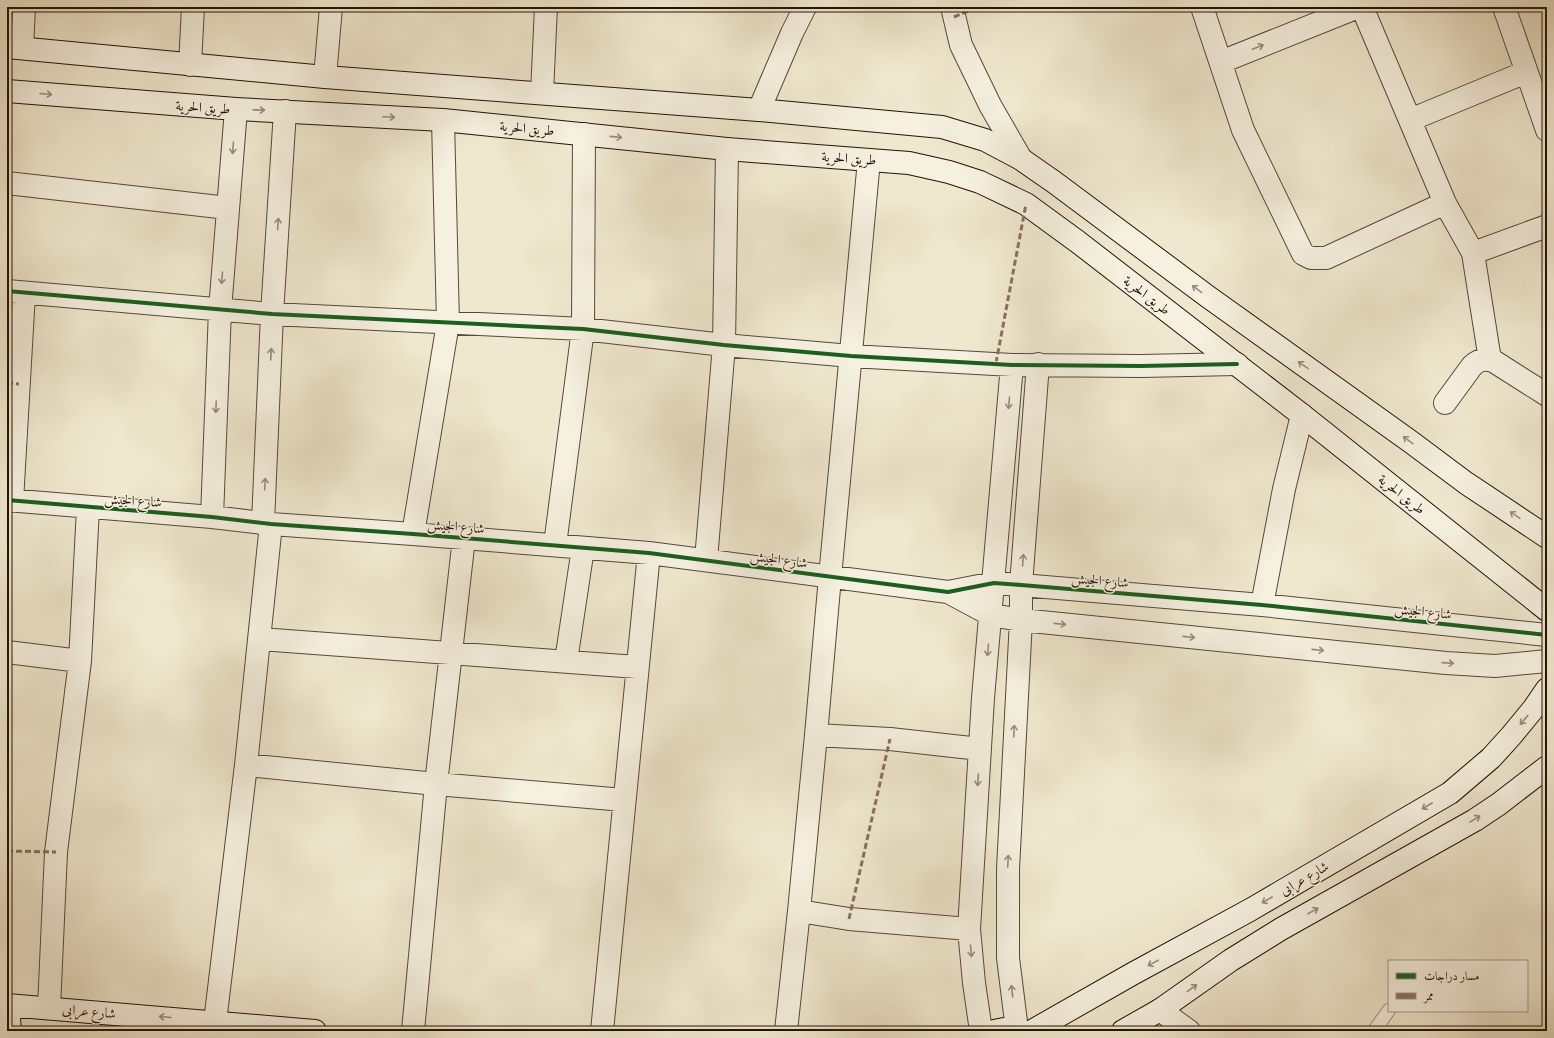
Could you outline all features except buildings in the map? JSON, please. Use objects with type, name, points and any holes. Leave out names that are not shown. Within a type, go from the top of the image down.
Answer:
[{"type":"street","points":[[24,7],[15,48],[325,77],[759,110],[942,127],[985,140],[1021,159],[1054,182],[1207,296],[1466,483],[1547,537]]},
{"type":"street","points":[[190,65],[193,7]]},
{"type":"street","points":[[325,77],[331,7]]},
{"type":"street","points":[[542,93],[546,7]]},
{"type":"street","points":[[759,110],[792,32],[805,7]]},
{"type":"street","points":[[952,7],[961,45],[990,105],[1021,159]]},
{"type":"street","points":[[1202,7],[1243,130],[1303,254],[1311,258],[1326,258],[1445,203]]},
{"type":"street","points":[[1221,62],[1358,7]]},
{"type":"street","points":[[1362,7],[1445,203],[1473,253],[1490,360]]},
{"type":"street","points":[[1504,7],[1547,128]]},
{"type":"street","points":[[1410,120],[1526,72]]},
{"type":"street","name":"طريق الحرية","points":[[7,91],[236,109],[443,120],[727,149],[909,163],[949,172],[980,182],[1026,204],[1237,364],[1547,610]]},
{"type":"street","points":[[212,517],[220,310],[236,109]]},
{"type":"street","points":[[215,1022],[260,639],[267,524],[272,314],[285,111]]},
{"type":"street","points":[[413,534],[448,323],[443,120]]},
{"type":"street","points":[[554,545],[583,329],[584,134]]},
{"type":"street","points":[[706,560],[724,345],[727,149]]},
{"type":"street","points":[[786,1031],[816,735],[869,160]]},
{"type":"street","points":[[7,183],[228,208]]},
{"type":"street","points":[[1473,253],[1547,226]]},
{"type":"street","points":[[9,500],[16,292],[272,314],[583,329],[724,345],[852,356],[1012,364],[1141,366],[1237,364]]},
{"type":"street","points":[[1444,403],[1476,362],[1480,360],[1490,360],[1547,395]]},
{"type":"street","points":[[981,1031],[974,983],[970,929],[980,749],[1012,364]]},
{"type":"street","points":[[994,1031],[1004,1029],[1023,1031],[1008,958],[1008,869],[1021,620],[1021,585],[1038,364]]},
{"type":"street","points":[[1262,605],[1284,489],[1302,415]]},
{"type":"street","name":"شارع الجيش","points":[[9,500],[88,508],[212,517],[267,524],[649,553],[948,592],[994,583],[1262,605],[1547,635]]},
{"type":"street","points":[[49,1008],[56,852],[80,661],[88,508]]},
{"type":"street","points":[[413,1031],[436,784],[464,538]]},
{"type":"street","points":[[566,661],[583,548]]},
{"type":"street","points":[[602,1031],[636,667],[649,553]]},
{"type":"street","name":"شارع الجيش","points":[[948,592],[991,616],[1021,620],[1446,663],[1495,666],[1547,661]]},
{"type":"street","points":[[260,639],[636,667]]},
{"type":"street","points":[[7,652],[80,661]]},
{"type":"street","name":"شارع عرابى","points":[[1023,1031],[1250,910],[1450,793],[1491,758],[1534,708],[1547,689]]},
{"type":"street","points":[[816,735],[890,739],[980,749]]},
{"type":"street","points":[[246,765],[436,784],[624,800]]},
{"type":"street","points":[[1123,1031],[1160,1010],[1231,960],[1281,929],[1475,820],[1499,804],[1547,766]]},
{"type":"street","points":[[799,911],[849,919],[970,929]]},
{"type":"street","points":[[8,1005],[10,1031]]},
{"type":"street","name":"شارع عرابى","points":[[8,1005],[315,1031]]},
{"type":"street","points":[[1160,1010],[1189,1031]]},
{"type":"lane","points":[[1374,1031],[1388,1011]]},
{"type":"marked path","points":[[954,17],[978,7]]},
{"type":"marked path","points":[[996,363],[1026,204]]},
{"type":"marked path","points":[[7,383],[19,384]]},
{"type":"marked path","points":[[849,919],[890,739]]},
{"type":"marked path","points":[[7,851],[56,852]]},
{"type":"cycle path","points":[[7,291],[272,314],[583,329],[724,345],[851,356],[1012,365],[1141,366],[1237,364]]},
{"type":"cycle path","points":[[7,500],[212,517],[271,524],[649,553],[948,592],[994,583],[1262,605],[1547,635]]}]
